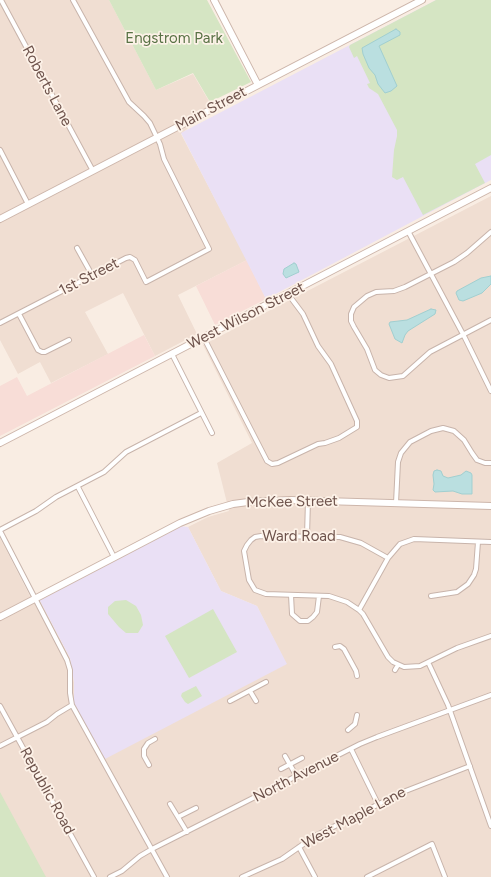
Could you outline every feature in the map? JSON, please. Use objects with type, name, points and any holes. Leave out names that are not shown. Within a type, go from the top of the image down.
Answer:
[{"type":"main road","points":[[214,0],[258,85]]},
{"type":"main road","name":"Main Street","points":[[0,219],[422,0]]},
{"type":"main road","name":"West Wilson Street","points":[[0,443],[491,188]]},
{"type":"main road","name":"McKee Street","points":[[0,617],[180,523],[217,508],[248,502],[308,500],[491,506]]},
{"type":"street","name":"Roberts Lane","points":[[1,0],[93,171]]},
{"type":"street","points":[[73,0],[126,99],[150,123],[157,138]]},
{"type":"street","name":"1st Street","points":[[0,323],[130,257],[135,260],[146,282],[210,248],[164,159],[157,138]]},
{"type":"street","points":[[0,150],[28,204]]},
{"type":"street","points":[[408,231],[463,334],[491,392]]},
{"type":"street","points":[[491,232],[461,258],[400,290],[371,294],[359,301],[351,314],[351,320],[367,349],[375,370],[381,375],[389,378],[403,376],[430,352],[491,320]]},
{"type":"street","points":[[77,248],[92,275]]},
{"type":"street","points":[[204,338],[267,462],[272,464],[278,463],[318,444],[339,438],[357,427],[358,421],[331,364],[318,346],[302,314],[288,294]]},
{"type":"street","points":[[19,314],[38,350],[45,352],[68,340]]},
{"type":"street","points":[[172,354],[212,433]]},
{"type":"street","points":[[167,877],[72,705],[70,693],[70,670],[67,660],[0,530],[36,511],[56,497],[78,487],[104,472],[126,452],[202,413]]},
{"type":"street","points":[[396,503],[398,462],[401,453],[410,442],[431,431],[443,428],[454,431],[464,440],[477,460],[485,463],[491,463]]},
{"type":"street","points":[[78,487],[114,557]]},
{"type":"street","points":[[307,536],[308,500]]},
{"type":"street","name":"Ward Road","points":[[291,595],[261,593],[255,590],[250,582],[244,551],[247,545],[255,537],[268,535],[347,538],[361,543],[388,558]]},
{"type":"street","points":[[359,610],[388,558],[400,544],[414,539],[491,542]]},
{"type":"street","points":[[431,596],[457,592],[468,584],[476,569],[478,542]]},
{"type":"street","points":[[319,596],[316,612],[308,621],[300,621],[292,614],[291,595],[330,596],[342,599],[359,610],[368,622],[388,657],[398,665],[404,667],[415,667],[457,648],[491,636]]},
{"type":"street","points":[[334,647],[340,646],[344,649],[356,671],[357,676]]},
{"type":"street","points":[[428,662],[438,681],[491,826]]},
{"type":"street","points":[[395,670],[398,665]]},
{"type":"street","points":[[230,701],[266,682]]},
{"type":"street","points":[[250,691],[256,701]]},
{"type":"street","name":"North Avenue","points":[[110,877],[122,871],[140,856],[152,849],[351,749],[377,737],[491,695]]},
{"type":"street","points":[[0,746],[47,722],[72,705]]},
{"type":"street","name":"Republic Road","points":[[0,706],[94,877]]},
{"type":"street","points":[[348,730],[355,724],[357,715]]},
{"type":"street","points":[[149,765],[144,756],[144,749],[148,743],[155,739]]},
{"type":"street","points":[[351,749],[378,804]]},
{"type":"street","points":[[285,756],[297,777]]},
{"type":"street","points":[[281,769],[302,758]]},
{"type":"street","name":"West Maple Lane","points":[[242,877],[282,859],[315,836],[378,804],[403,792],[470,766]]},
{"type":"street","points":[[170,804],[187,832]]},
{"type":"street","points":[[178,817],[196,808]]},
{"type":"street","points":[[367,877],[432,844],[446,877]]},
{"type":"street","points":[[299,846],[315,877]]},
{"type":"shaded area","points":[[0,0],[109,0],[156,90],[193,74],[213,108],[181,134],[247,260],[178,295],[197,334],[155,356],[123,293],[85,312],[108,354],[51,383],[40,362],[18,374],[0,340]]},
{"type":"shaded area","points":[[436,0],[491,0],[491,180],[266,299],[181,133]]},
{"type":"shaded area","points":[[491,196],[491,877],[0,877],[0,538],[33,602],[39,599],[70,658],[74,682],[74,704],[286,664],[257,606],[221,591],[188,527],[208,517],[229,511],[217,463],[252,443],[203,345]]},
{"type":"shaded area","points":[[247,260],[266,299],[215,325],[196,286]]},
{"type":"shaded area","points":[[144,335],[155,356],[0,436],[0,386],[17,377],[27,396]]},
{"type":"shaded area","points":[[180,526],[188,527],[221,591],[257,606],[287,664],[105,759],[74,704],[74,682],[70,658],[39,599]]},
{"type":"green space","name":"Engstrom Park","points":[[109,0],[207,0],[251,82],[210,102],[193,73],[156,90]]},
{"type":"green space","points":[[436,0],[491,0],[491,155],[475,164],[485,183],[423,215],[403,177],[397,180],[392,177],[397,130],[378,94],[369,88],[367,84],[370,83],[357,56],[354,58],[349,47],[350,45]]},
{"type":"green space","points":[[126,600],[136,606],[141,615],[143,625],[138,633],[126,633],[108,614],[108,607],[115,601]]},
{"type":"green space","points":[[213,609],[237,652],[189,678],[165,636]]},
{"type":"green space","points":[[196,686],[202,696],[188,704],[181,696],[182,693]]},
{"type":"green space","points":[[0,792],[46,877],[0,877]]},
{"type":"water","points":[[396,29],[400,32],[400,35],[379,46],[397,86],[391,91],[385,93],[378,84],[375,75],[369,68],[362,48]]},
{"type":"water","points":[[294,263],[296,264],[299,272],[286,278],[283,274],[284,269]]},
{"type":"water","points":[[491,276],[491,284],[482,293],[463,301],[459,300],[456,293],[457,291],[481,278]]},
{"type":"water","points":[[431,309],[436,310],[435,314],[408,331],[402,343],[395,339],[389,324],[390,322],[407,320]]},
{"type":"water","points":[[434,471],[441,471],[443,476],[448,478],[461,475],[466,471],[471,473],[472,494],[462,494],[453,491],[435,492],[433,490],[433,475]]}]
